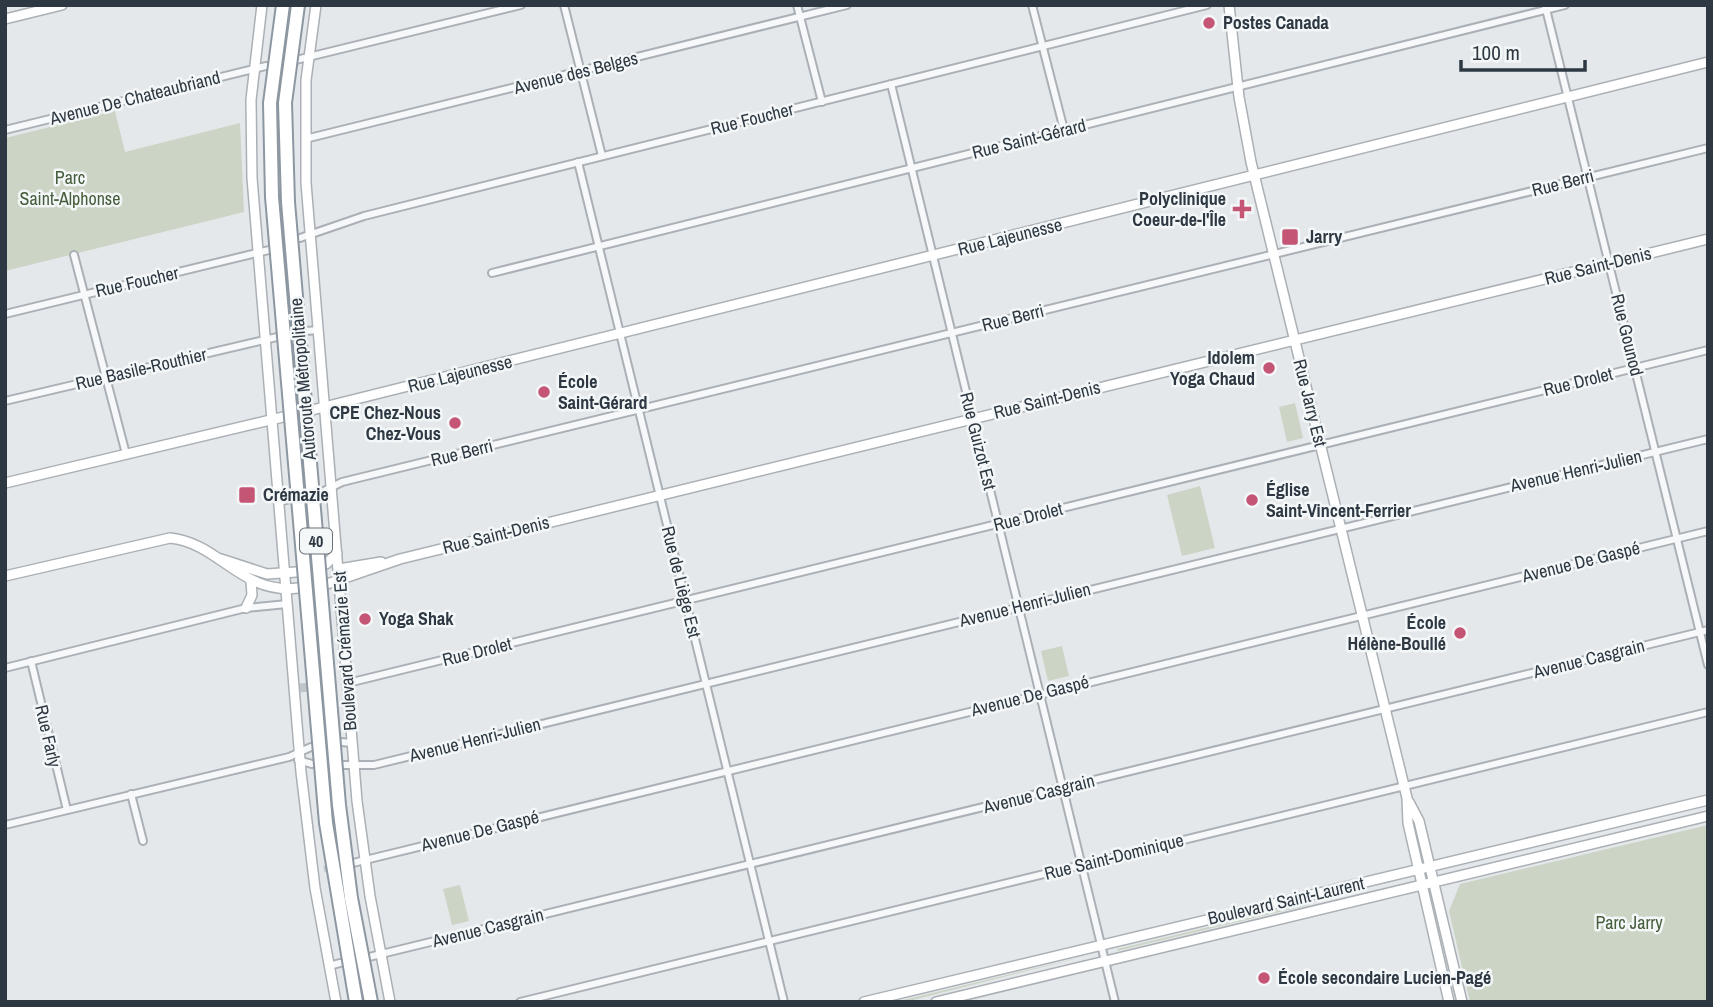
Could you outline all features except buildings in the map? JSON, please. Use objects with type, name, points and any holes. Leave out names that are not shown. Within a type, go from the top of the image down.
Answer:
[{"type":"highway","name":"Autoroute Métropolitaine","points":[[283,5],[270,103],[272,197],[326,823],[356,1002]]},
{"type":"highway","name":"Autoroute Métropolitaine","points":[[298,5],[285,103],[288,202],[339,805],[351,898],[371,1002]]},
{"type":"main road","points":[[5,19],[60,5]]},
{"type":"main road","points":[[262,5],[254,69],[251,150],[258,254],[287,604],[297,688],[300,756],[318,870],[328,965],[336,1002]]},
{"type":"main road","name":"Boulevard Crémazie Est","points":[[316,5],[308,58],[304,139],[310,233],[354,766],[364,860],[390,1002]]},
{"type":"main road","name":"Rue Jarry Est","points":[[1230,5],[1238,87],[1254,174],[1404,786],[1419,821],[1462,1002]]},
{"type":"main road","name":"Rue Lajeunesse","points":[[312,410],[1708,62]]},
{"type":"main road","name":"Rue Saint-Denis","points":[[339,569],[386,562],[1708,239]]},
{"type":"main road","points":[[5,483],[283,417]]},
{"type":"main road","points":[[5,576],[165,538],[184,541],[251,581],[286,589],[298,588]]},
{"type":"main road","points":[[326,564],[337,553]]},
{"type":"main road","points":[[216,558],[260,573],[296,572]]},
{"type":"main road","name":"Rue Saint-Denis","points":[[327,584],[386,562]]},
{"type":"main road","points":[[246,608],[251,595],[251,581]]},
{"type":"main road","points":[[336,684],[348,683]]},
{"type":"main road","name":"Rue Jarry Est","points":[[1407,797],[1408,824],[1449,1002]]},
{"type":"main road","name":"Boulevard Saint-Laurent","points":[[864,1002],[1708,800]]},
{"type":"main road","name":"Boulevard Saint-Laurent","points":[[936,1002],[1708,816]]},
{"type":"street","points":[[296,60],[522,5]]},
{"type":"street","points":[[564,5],[602,156]]},
{"type":"street","points":[[797,5],[822,102]]},
{"type":"street","name":"Avenue des Belges","points":[[304,139],[847,5]]},
{"type":"street","points":[[1032,5],[1065,130]]},
{"type":"street","name":"Rue Foucher","points":[[300,238],[349,220],[1207,5]]},
{"type":"street","name":"Rue Saint-Gérard","points":[[492,273],[1565,5]]},
{"type":"street","name":"Rue Gounod","points":[[1546,8],[1708,665]]},
{"type":"street","name":"Avenue De Chateaubriand","points":[[5,130],[266,66]]},
{"type":"street","name":"Rue Guizot Est","points":[[891,84],[1115,1002]]},
{"type":"street","name":"Rue Berri","points":[[320,493],[332,486],[1708,148]]},
{"type":"street","name":"Rue de Liège Est","points":[[578,162],[783,1002]]},
{"type":"street","name":"Rue Foucher","points":[[5,314],[269,250]]},
{"type":"street","points":[[74,255],[126,454]]},
{"type":"street","points":[[306,331],[319,330]]},
{"type":"street","name":"Rue Basile-Routhier","points":[[5,401],[277,337]]},
{"type":"street","name":"Rue Drolet","points":[[348,683],[1708,350]]},
{"type":"street","name":"Avenue Henri-Julien","points":[[343,765],[373,765],[1708,439]]},
{"type":"street","points":[[279,502],[290,499]]},
{"type":"street","name":"Avenue De Gaspé","points":[[354,863],[1708,530]]},
{"type":"street","points":[[5,668],[246,608],[287,604]]},
{"type":"street","name":"Avenue Casgrain","points":[[369,957],[1708,630]]},
{"type":"street","name":"Rue Farly","points":[[31,661],[67,810]]},
{"type":"street","name":"Rue Saint-Dominique","points":[[520,1002],[1708,712]]},
{"type":"street","points":[[341,742],[352,743]]},
{"type":"street","points":[[5,825],[300,756],[311,747]]},
{"type":"street","points":[[300,756],[313,764]]},
{"type":"street","points":[[131,794],[143,841]]},
{"type":"street","points":[[328,965],[340,963]]},
{"type":"green space","name":"Parc Saint-Alphonse","points":[[115,111],[125,152],[240,123],[244,212],[5,271],[5,138]]},
{"type":"green space","points":[[1295,403],[1303,438],[1287,442],[1279,407]]},
{"type":"green space","points":[[1200,486],[1215,548],[1182,556],[1167,495]]},
{"type":"green space","points":[[1062,646],[1069,676],[1048,681],[1041,651]]},
{"type":"green space","name":"Parc Jarry","points":[[1708,825],[1708,1002],[1470,1002],[1449,911],[1460,884]]},
{"type":"green space","points":[[460,885],[469,921],[452,925],[443,889]]},
{"type":"green space","points":[[1308,903],[1309,905],[1117,951],[1117,949]]},
{"type":"green space","points":[[1090,955],[905,1002],[895,1002]]},
{"type":"tunnel","points":[[300,688],[336,684]]},
{"type":"tunnel","points":[[324,869],[348,864]]},
{"type":"place","name":"Postes Canada","points":[[1209,23]]},
{"type":"place","name":"Polyclinique Coeur-de-l'Île","points":[[1242,209]]},
{"type":"place","name":"Jarry","points":[[1290,237]]},
{"type":"place","name":"Idolem Yoga Chaud","points":[[1269,368]]},
{"type":"place","name":"École Saint-Gérard","points":[[544,392]]},
{"type":"place","name":"CPE Chez-Nous Chez-Vous","points":[[455,423]]},
{"type":"place","name":"Crémazie","points":[[247,495]]},
{"type":"place","name":"Église Saint-Vincent-Ferrier","points":[[1252,500]]},
{"type":"place","name":"Yoga Shak","points":[[365,619]]},
{"type":"place","name":"École Hélène-Boullé","points":[[1460,633]]},
{"type":"place","name":"École secondaire Lucien-Pagé","points":[[1264,978]]}]
